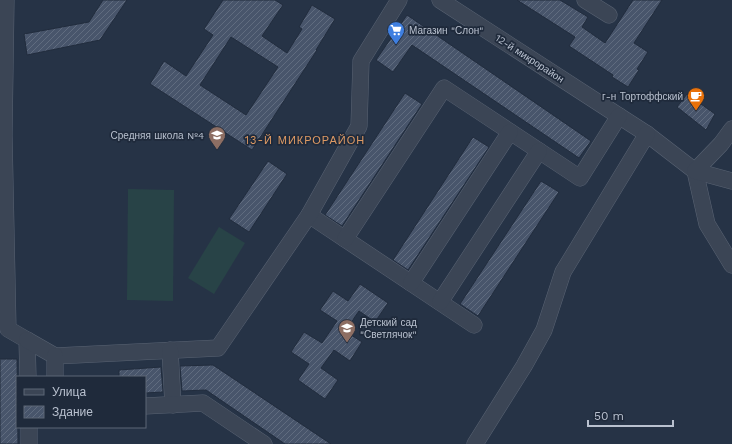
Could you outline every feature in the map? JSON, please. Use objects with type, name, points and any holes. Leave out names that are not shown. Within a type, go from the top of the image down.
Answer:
[{"type":"street","points":[[6,0],[2,135],[8,329],[55,356],[218,348],[309,215],[359,126],[361,61],[400,0]]},
{"type":"street","points":[[585,0],[609,15]]},
{"type":"street","name":"12-й микрорайон","points":[[446,1],[647,134],[695,171]]},
{"type":"street","points":[[345,239],[444,88],[580,178],[619,116]]},
{"type":"street","points":[[695,171],[721,144],[732,129]]},
{"type":"street","points":[[411,283],[510,132]]},
{"type":"street","points":[[475,444],[524,366],[544,330],[563,272],[647,134]]},
{"type":"street","points":[[440,302],[539,151]]},
{"type":"street","points":[[695,171],[732,181]]},
{"type":"street","points":[[695,171],[707,224],[732,265]]},
{"type":"street","points":[[309,215],[474,325]]},
{"type":"street","points":[[28,340],[28,376]]},
{"type":"street","points":[[170,350],[173,404]]},
{"type":"street","points":[[55,356],[55,376]]},
{"type":"street","points":[[146,406],[203,403],[264,444]]},
{"type":"street","points":[[29,428],[29,444]]},
{"type":"green space","points":[[128,189],[174,190],[173,301],[127,300]]},
{"type":"green space","points":[[219,227],[245,243],[214,294],[188,278]]},
{"type":"building","points":[[103,0],[127,0],[100,40],[27,55],[24,34],[89,22]]},
{"type":"building","points":[[223,0],[275,0],[283,5],[262,36],[287,53],[302,29],[299,27],[312,5],[335,19],[317,50],[252,150],[150,84],[164,61],[186,76],[213,35],[204,29]],"holes":[[[231,37],[278,67],[246,115],[200,85]]]},
{"type":"building","points":[[517,0],[560,0],[588,17],[582,27],[605,43],[633,0],[662,0],[634,43],[648,52],[628,87],[612,77],[613,75],[569,46],[575,37]]},
{"type":"building","points":[[407,15],[591,141],[579,158],[412,45],[393,72],[376,60]]},
{"type":"building","points":[[405,93],[422,104],[342,226],[325,215]]},
{"type":"building","name":"г-н Тортоффский","points":[[687,94],[715,114],[706,130],[677,107]]},
{"type":"building","points":[[473,137],[489,147],[408,270],[393,260]]},
{"type":"building","points":[[268,161],[287,174],[249,232],[229,219]]},
{"type":"building","points":[[541,181],[559,192],[478,316],[460,304]]},
{"type":"building","points":[[360,284],[388,303],[375,322],[359,311],[345,331],[362,342],[350,361],[334,350],[321,368],[338,380],[325,399],[298,380],[309,364],[291,352],[304,332],[322,343],[337,321],[320,310],[333,291],[348,301]]},
{"type":"building","points":[[0,359],[17,359],[16,428],[18,428],[18,444],[0,444]]},
{"type":"building","points":[[213,365],[331,444],[285,444],[206,390],[182,391],[180,366]]},
{"type":"building","points":[[161,367],[163,392],[146,393],[146,376],[119,376],[119,370]]},
{"type":"place","name":"Магазин \"Слон\"","points":[[396,45]]},
{"type":"place","name":"г-н Тортоффский","points":[[696,111]]},
{"type":"place","name":"Средняя школа №4","points":[[217,150]]},
{"type":"place","name":"Детский сад \"Светлячок\"","points":[[347,343]]},
{"type":"district","name":"13-Й МИКРОРАЙОН","points":[[305,140]]}]
